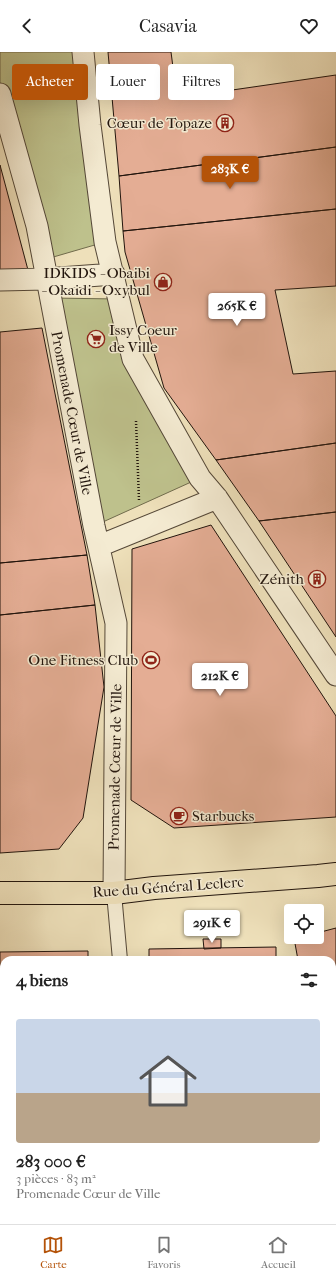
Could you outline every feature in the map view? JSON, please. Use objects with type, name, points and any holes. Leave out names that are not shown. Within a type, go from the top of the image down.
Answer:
[{"type":"main road","name":"Rue du Général Leclerc","points":[[0,893],[114,893],[154,888],[336,874]]},
{"type":"street","points":[[83,52],[90,125],[106,242],[114,274],[118,299],[133,358],[200,478],[217,498],[336,675]]},
{"type":"street","name":"Promenade Cœur de Ville","points":[[0,94],[36,226],[99,546],[116,623],[114,893]]},
{"type":"street","points":[[0,280],[46,279],[114,274]]},
{"type":"street","points":[[99,546],[217,498]]},
{"type":"lane","points":[[114,893],[120,956]]},
{"type":"path","points":[[136,420],[141,529]]},
{"type":"green space","points":[[0,52],[83,52],[84,64],[12,64],[12,100],[88,100],[88,95],[105,242],[43,260],[0,94]]},
{"type":"green space","points":[[50,298],[118,299],[133,359],[200,478],[94,526]]},
{"type":"building","name":"Cœur de Topaze","points":[[108,52],[171,52],[173,64],[168,64],[168,100],[234,100],[234,90],[336,75],[336,147],[119,176],[112,100],[160,100],[160,64],[109,64]]},
{"type":"building","points":[[336,147],[336,209],[123,231],[119,176]]},
{"type":"building","points":[[0,165],[28,270],[0,270]]},
{"type":"building","points":[[336,209],[336,286],[275,290],[293,374],[336,371],[336,443],[216,460],[164,388],[125,252],[123,231]]},
{"type":"building","points":[[42,328],[87,555],[0,563],[0,332]]},
{"type":"building","points":[[336,443],[336,512],[259,521],[216,460]]},
{"type":"building","name":"Zénith","points":[[336,512],[336,637],[259,521]]},
{"type":"building","points":[[211,525],[336,716],[336,817],[174,828],[131,800],[132,549]]},
{"type":"building","points":[[87,555],[95,605],[0,615],[0,563]]},
{"type":"building","points":[[95,605],[104,687],[83,818],[59,849],[0,853],[0,615]]},
{"type":"building","points":[[336,928],[336,956],[297,956],[295,944],[324,944],[324,931]]},
{"type":"building","points":[[203,939],[221,939],[221,948],[204,949]]},
{"type":"building","points":[[276,947],[276,956],[149,956],[149,949]]},
{"type":"building","points":[[88,951],[88,956],[0,956],[0,952]]},
{"type":"place","name":"Cœur de Topaze","points":[[225,123]]},
{"type":"place","name":"IDKIDS - Obaibi - Okaidi - Oxybul","points":[[163,282]]},
{"type":"place","name":"Issy Coeur de Ville","points":[[96,339]]},
{"type":"place","name":"Zénith","points":[[317,579]]},
{"type":"place","name":"One Fitness Club","points":[[151,660]]},
{"type":"place","name":"Starbucks","points":[[179,816]]}]
